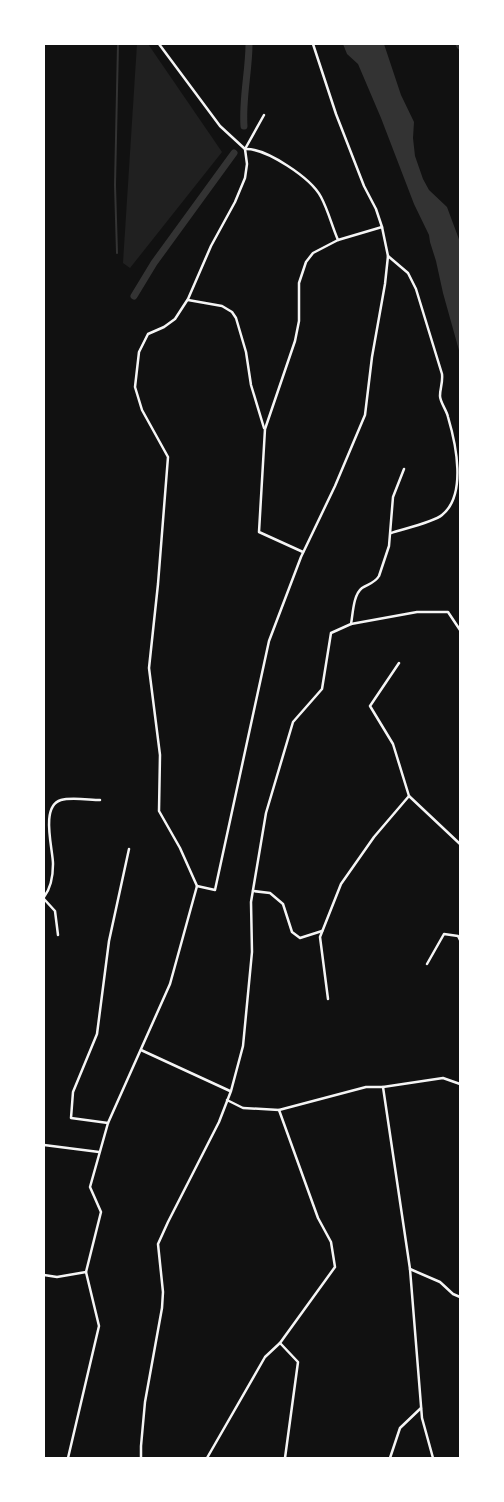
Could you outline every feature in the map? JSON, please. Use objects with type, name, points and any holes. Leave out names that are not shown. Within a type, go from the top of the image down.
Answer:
[{"type":"street","points":[[159,44],[220,126],[245,149],[254,148],[293,169],[320,194],[338,240]]},
{"type":"street","points":[[197,886],[216,890],[270,641],[303,552],[335,486],[365,416],[388,256],[376,209],[364,186],[336,114],[314,44]]},
{"type":"street","points":[[68,1458],[99,1326],[86,1272],[101,1212],[90,1187],[108,1124],[170,984],[197,886],[180,848],[159,812],[160,755],[149,668],[168,457],[142,410],[135,387],[139,352],[148,334],[164,327],[175,319],[188,300],[211,246],[235,202],[245,178],[247,164],[245,149],[264,115]]},
{"type":"street","points":[[303,552],[259,532],[265,429],[295,341],[299,321],[299,283],[306,262],[313,253],[338,240],[382,227]]},
{"type":"street","points":[[388,256],[408,273],[416,288],[442,374],[443,383],[440,398],[446,409],[452,432],[457,473],[457,492],[453,502],[441,517],[391,532]]},
{"type":"street","points":[[188,300],[222,306],[232,312],[236,318],[246,352],[251,384],[265,429]]},
{"type":"street","points":[[351,624],[357,594],[362,588],[377,580],[379,576],[389,546],[393,497],[404,470]]},
{"type":"street","points":[[141,1458],[145,1402],[162,1308],[163,1292],[158,1244],[219,1122],[231,1091],[243,1046],[252,952],[251,902],[266,813],[293,722],[322,689],[331,633],[351,624],[417,612],[448,612],[460,630]]},
{"type":"street","points":[[399,663],[370,706],[392,744],[409,796],[460,844]]},
{"type":"street","points":[[328,999],[320,937],[322,931],[341,884],[374,837],[409,796]]},
{"type":"street","points":[[58,935],[55,911],[44,898],[51,883],[53,865],[48,832],[52,809],[62,799],[100,800]]},
{"type":"street","points":[[108,1124],[71,1118],[73,1092],[97,1034],[109,941],[129,849]]},
{"type":"street","points":[[253,891],[270,893],[283,904],[292,932],[300,938],[322,931]]},
{"type":"street","points":[[427,964],[444,934],[458,936],[460,940]]},
{"type":"street","points":[[141,1050],[231,1091]]},
{"type":"street","points":[[227,1100],[243,1108],[279,1110],[366,1087],[383,1088],[443,1078],[460,1084]]},
{"type":"street","points":[[383,1088],[410,1269],[422,1418],[433,1458]]},
{"type":"street","points":[[207,1458],[265,1357],[280,1343],[335,1267],[331,1242],[318,1218],[279,1110]]},
{"type":"street","points":[[44,1145],[100,1152]]},
{"type":"street","points":[[410,1269],[440,1282],[453,1294],[460,1297]]},
{"type":"street","points":[[44,1274],[57,1277],[86,1272]]},
{"type":"street","points":[[280,1343],[298,1362],[285,1458]]},
{"type":"street","points":[[390,1458],[400,1428],[421,1408]]},
{"type":"shaded area","points":[[137,44],[148,44],[222,152],[130,268],[123,263]]},
{"type":"shaded area","points":[[343,44],[384,44],[401,95],[414,122],[415,156],[423,179],[429,190],[447,207],[460,242],[460,354],[429,235],[414,204],[358,64],[347,54]]},
{"type":"waterway","points":[[117,253],[115,185],[118,44]]},
{"type":"waterway","points":[[244,126],[249,44]]},
{"type":"waterway","points":[[134,296],[154,263],[234,153]]}]
